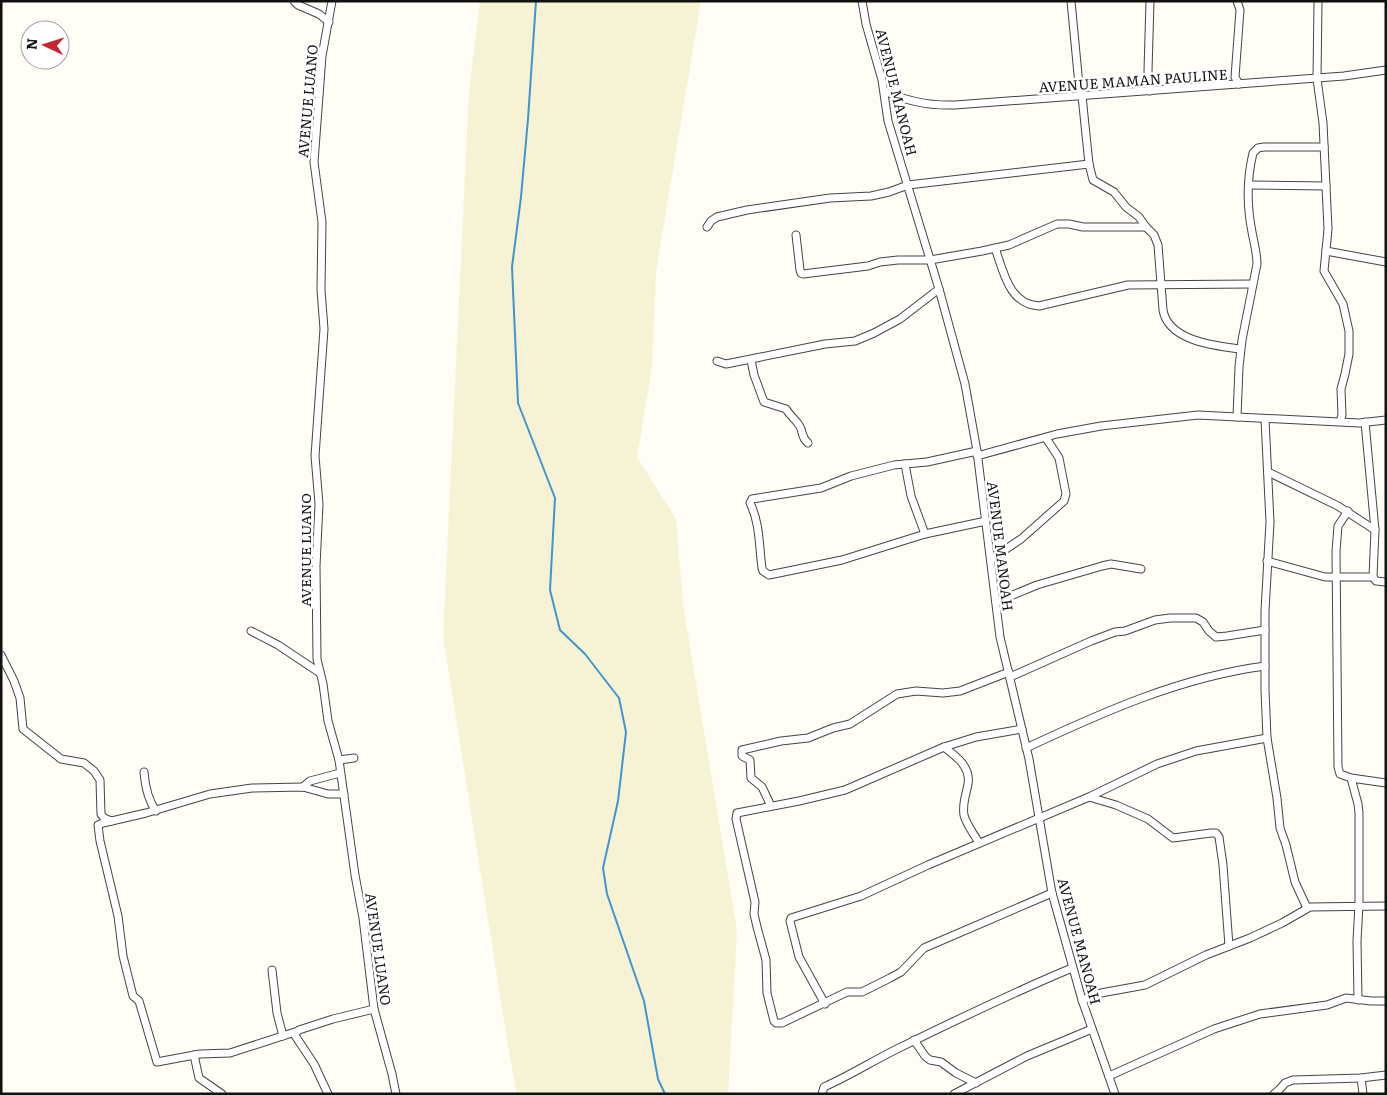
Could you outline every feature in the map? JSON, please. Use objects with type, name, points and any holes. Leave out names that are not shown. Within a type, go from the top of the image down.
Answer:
[{"type":"street","points":[[294,1],[298,5],[319,14],[329,22]]},
{"type":"street","name":"AVENUE LUANO","points":[[332,1],[322,56],[314,153],[322,222],[321,276],[324,329],[315,456],[319,504],[316,566],[317,653],[328,720],[339,760],[363,918],[374,1009],[396,1094]]},
{"type":"street","name":"AVENUE MANOAH","points":[[862,1],[885,91],[888,121],[939,289],[965,384],[977,454],[1000,637],[1026,748],[1040,817],[1052,893],[1082,1000],[1115,1094]]},
{"type":"street","points":[[1071,1],[1079,85],[1082,96],[1089,164],[1093,180],[1114,192],[1154,235],[1157,241],[1166,321],[1172,327],[1198,342],[1212,346],[1240,349]]},
{"type":"street","points":[[1150,1],[1148,71],[1150,91]]},
{"type":"street","points":[[1237,1],[1240,10],[1235,76],[1239,84]]},
{"type":"street","points":[[1318,1],[1317,79],[1323,123],[1328,229],[1324,271],[1343,304],[1349,331],[1349,354],[1346,374],[1341,389],[1342,415],[1340,421]]},
{"type":"street","name":"AVENUE MAMAN PAULINE","points":[[885,91],[904,100],[938,106],[1317,79],[1386,70]]},
{"type":"street","points":[[1237,417],[1240,349],[1257,257],[1251,231],[1249,185],[1253,153],[1258,148],[1324,147]]},
{"type":"street","points":[[707,227],[710,220],[717,217],[747,210],[830,198],[871,196],[890,192],[908,185],[1089,164]]},
{"type":"street","points":[[1249,185],[1326,186]]},
{"type":"street","points":[[796,235],[802,274],[868,266],[880,262],[898,260],[930,260],[995,248],[1009,245],[1057,224],[1083,227],[1146,227]]},
{"type":"street","points":[[995,248],[1011,290],[1026,304],[1033,306],[1128,285],[1252,284]]},
{"type":"street","points":[[1326,251],[1386,262]]},
{"type":"street","points":[[717,361],[726,364],[825,344],[855,341],[900,318],[939,289]]},
{"type":"street","points":[[751,360],[754,375],[764,402],[786,409],[791,418],[800,426],[802,436],[808,443]]},
{"type":"street","points":[[986,521],[925,534],[842,560],[774,575],[765,573],[762,568],[758,530],[750,503],[752,499],[821,488],[865,472],[905,464],[977,454],[1057,434],[1101,426],[1198,416],[1365,422],[1386,420]]},
{"type":"street","points":[[1265,419],[1270,522],[1265,630],[1267,738],[1280,828],[1295,882],[1307,908]]},
{"type":"street","points":[[1365,422],[1375,530],[1373,577],[1376,581],[1386,582]]},
{"type":"street","points":[[991,559],[1021,539],[1064,501],[1066,494],[1059,458],[1046,438]]},
{"type":"street","points":[[905,464],[911,496],[925,534]]},
{"type":"street","points":[[1268,472],[1348,511],[1375,530]]},
{"type":"street","points":[[1348,511],[1338,526],[1337,532],[1338,767],[1340,774],[1351,778],[1386,783]]},
{"type":"street","points":[[1267,561],[1312,574],[1336,578],[1373,577]]},
{"type":"street","points":[[996,602],[1037,585],[1102,566],[1111,564],[1141,569]]},
{"type":"street","points":[[772,806],[762,787],[751,778],[750,760],[742,756],[742,750],[780,741],[808,738],[833,728],[850,724],[897,694],[916,691],[960,692],[1115,632],[1125,631],[1155,620],[1178,617],[1196,618],[1203,622],[1209,632],[1216,637],[1265,630]]},
{"type":"street","points":[[251,631],[278,645],[320,673]]},
{"type":"street","points":[[1,655],[20,698],[23,729],[62,758],[84,763],[94,771],[100,780],[101,814],[104,818],[111,821]]},
{"type":"street","points":[[1026,748],[1061,731],[1145,696],[1238,670],[1265,666]]},
{"type":"street","points":[[1022,729],[971,739],[944,747],[845,790],[739,812],[736,815],[751,880],[757,927],[766,960],[768,1001],[774,1021],[782,1023],[825,1004],[846,992],[862,992],[901,972],[924,948],[1052,893]]},
{"type":"street","points":[[825,1004],[799,957],[791,918],[861,896],[978,843],[1088,797],[1148,768],[1186,755],[1267,738]]},
{"type":"street","points":[[944,747],[960,760],[969,774],[964,801],[965,816],[978,843]]},
{"type":"street","points":[[339,760],[354,758]]},
{"type":"street","points":[[144,772],[144,783],[156,810]]},
{"type":"street","points":[[303,788],[310,781],[340,773]]},
{"type":"street","points":[[1351,778],[1358,804],[1358,1000]]},
{"type":"street","points":[[344,794],[328,794],[303,788],[265,787],[220,792],[98,825],[99,833],[118,916],[133,996],[139,1001],[157,1062],[194,1055],[230,1054],[346,1015],[374,1009]]},
{"type":"street","points":[[1088,797],[1116,805],[1148,819],[1173,838],[1216,833],[1219,837],[1223,865],[1229,946]]},
{"type":"street","points":[[1082,1000],[1101,993],[1145,985],[1206,955],[1282,923],[1307,908],[1359,905],[1386,906]]},
{"type":"street","points":[[822,1094],[824,1087],[848,1077],[914,1040],[980,1008],[1072,968]]},
{"type":"street","points":[[272,970],[277,1013],[283,1036]]},
{"type":"street","points":[[1109,1076],[1214,1029],[1241,1019],[1260,1014],[1326,1006],[1346,998],[1386,1001]]},
{"type":"street","points":[[954,1094],[1027,1056],[1092,1029]]},
{"type":"street","points":[[295,1032],[294,1036],[314,1064],[328,1094]]},
{"type":"street","points":[[914,1040],[924,1056],[930,1060],[941,1062],[956,1073],[976,1083]]},
{"type":"street","points":[[194,1055],[199,1078],[222,1094]]},
{"type":"street","points":[[1274,1094],[1284,1083],[1293,1080],[1361,1078],[1386,1075]]},
{"type":"street","points":[[1361,1078],[1363,1094]]},
{"type":"shaded area","points":[[480,1],[701,1],[656,271],[652,367],[637,457],[676,519],[683,604],[737,930],[728,1094],[517,1094],[443,636],[469,91]]},
{"type":"waterway","points":[[536,1],[521,197],[512,267],[518,403],[555,498],[550,590],[560,630],[585,654],[619,698],[626,732],[618,801],[603,868],[607,894],[644,1001],[658,1079],[665,1094]]}]
